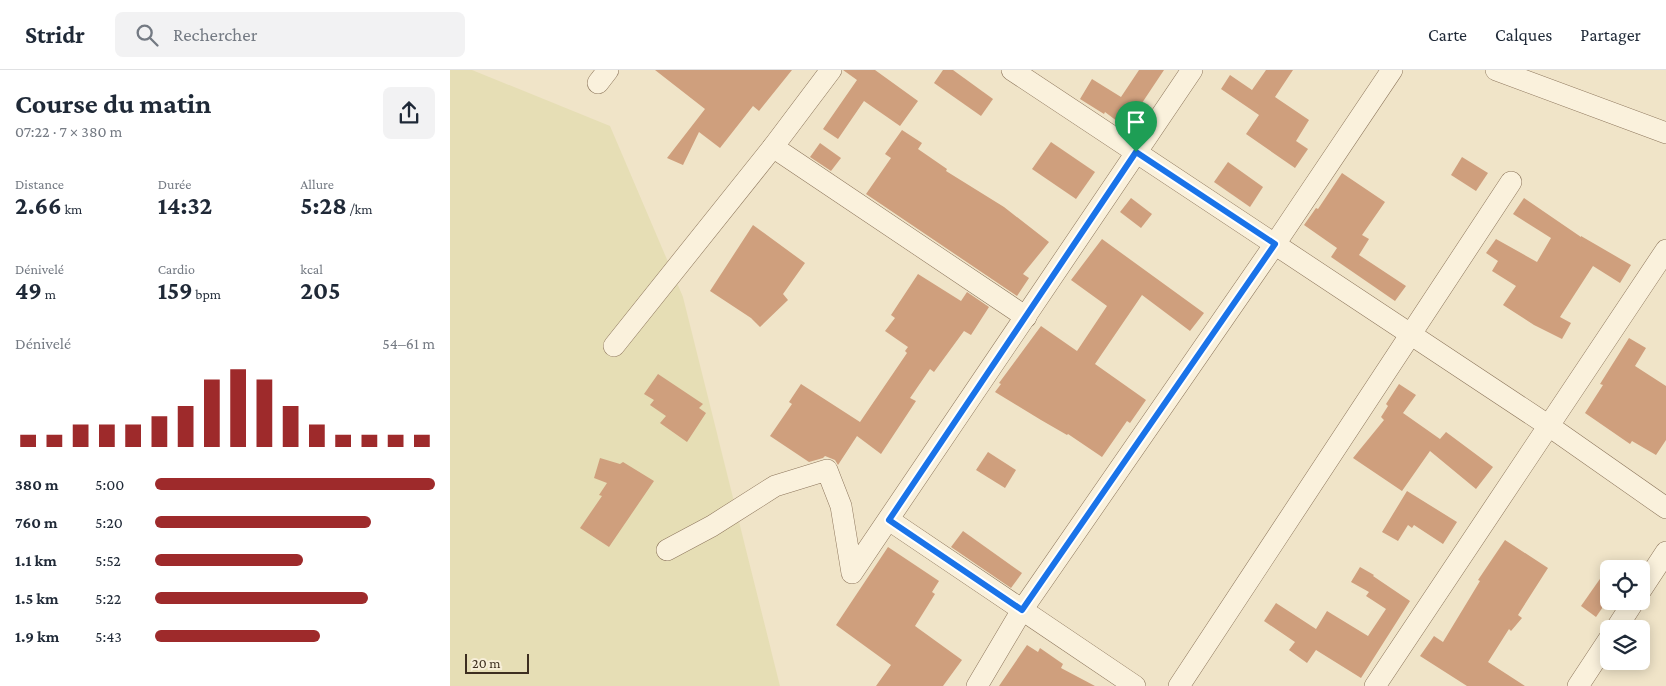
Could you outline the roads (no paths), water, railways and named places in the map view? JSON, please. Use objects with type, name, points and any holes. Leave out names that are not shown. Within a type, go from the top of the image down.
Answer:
[{"type":"street","points":[[614,346],[773,147],[831,70]]},
{"type":"street","points":[[1012,70],[1549,426],[1666,508]]},
{"type":"street","points":[[667,550],[712,526],[775,486],[827,470],[841,506],[852,573],[1192,70]]},
{"type":"street","points":[[976,686],[1022,610],[1275,244],[1392,70]]},
{"type":"street","points":[[1496,70],[1666,133]]},
{"type":"street","points":[[773,147],[1026,317]]},
{"type":"street","points":[[1179,686],[1511,182]]},
{"type":"street","points":[[1375,686],[1666,250]]},
{"type":"street","points":[[889,520],[1135,686]]},
{"type":"street","points":[[1650,576],[1666,552]]},
{"type":"street","points":[[1578,686],[1600,653]]}]
